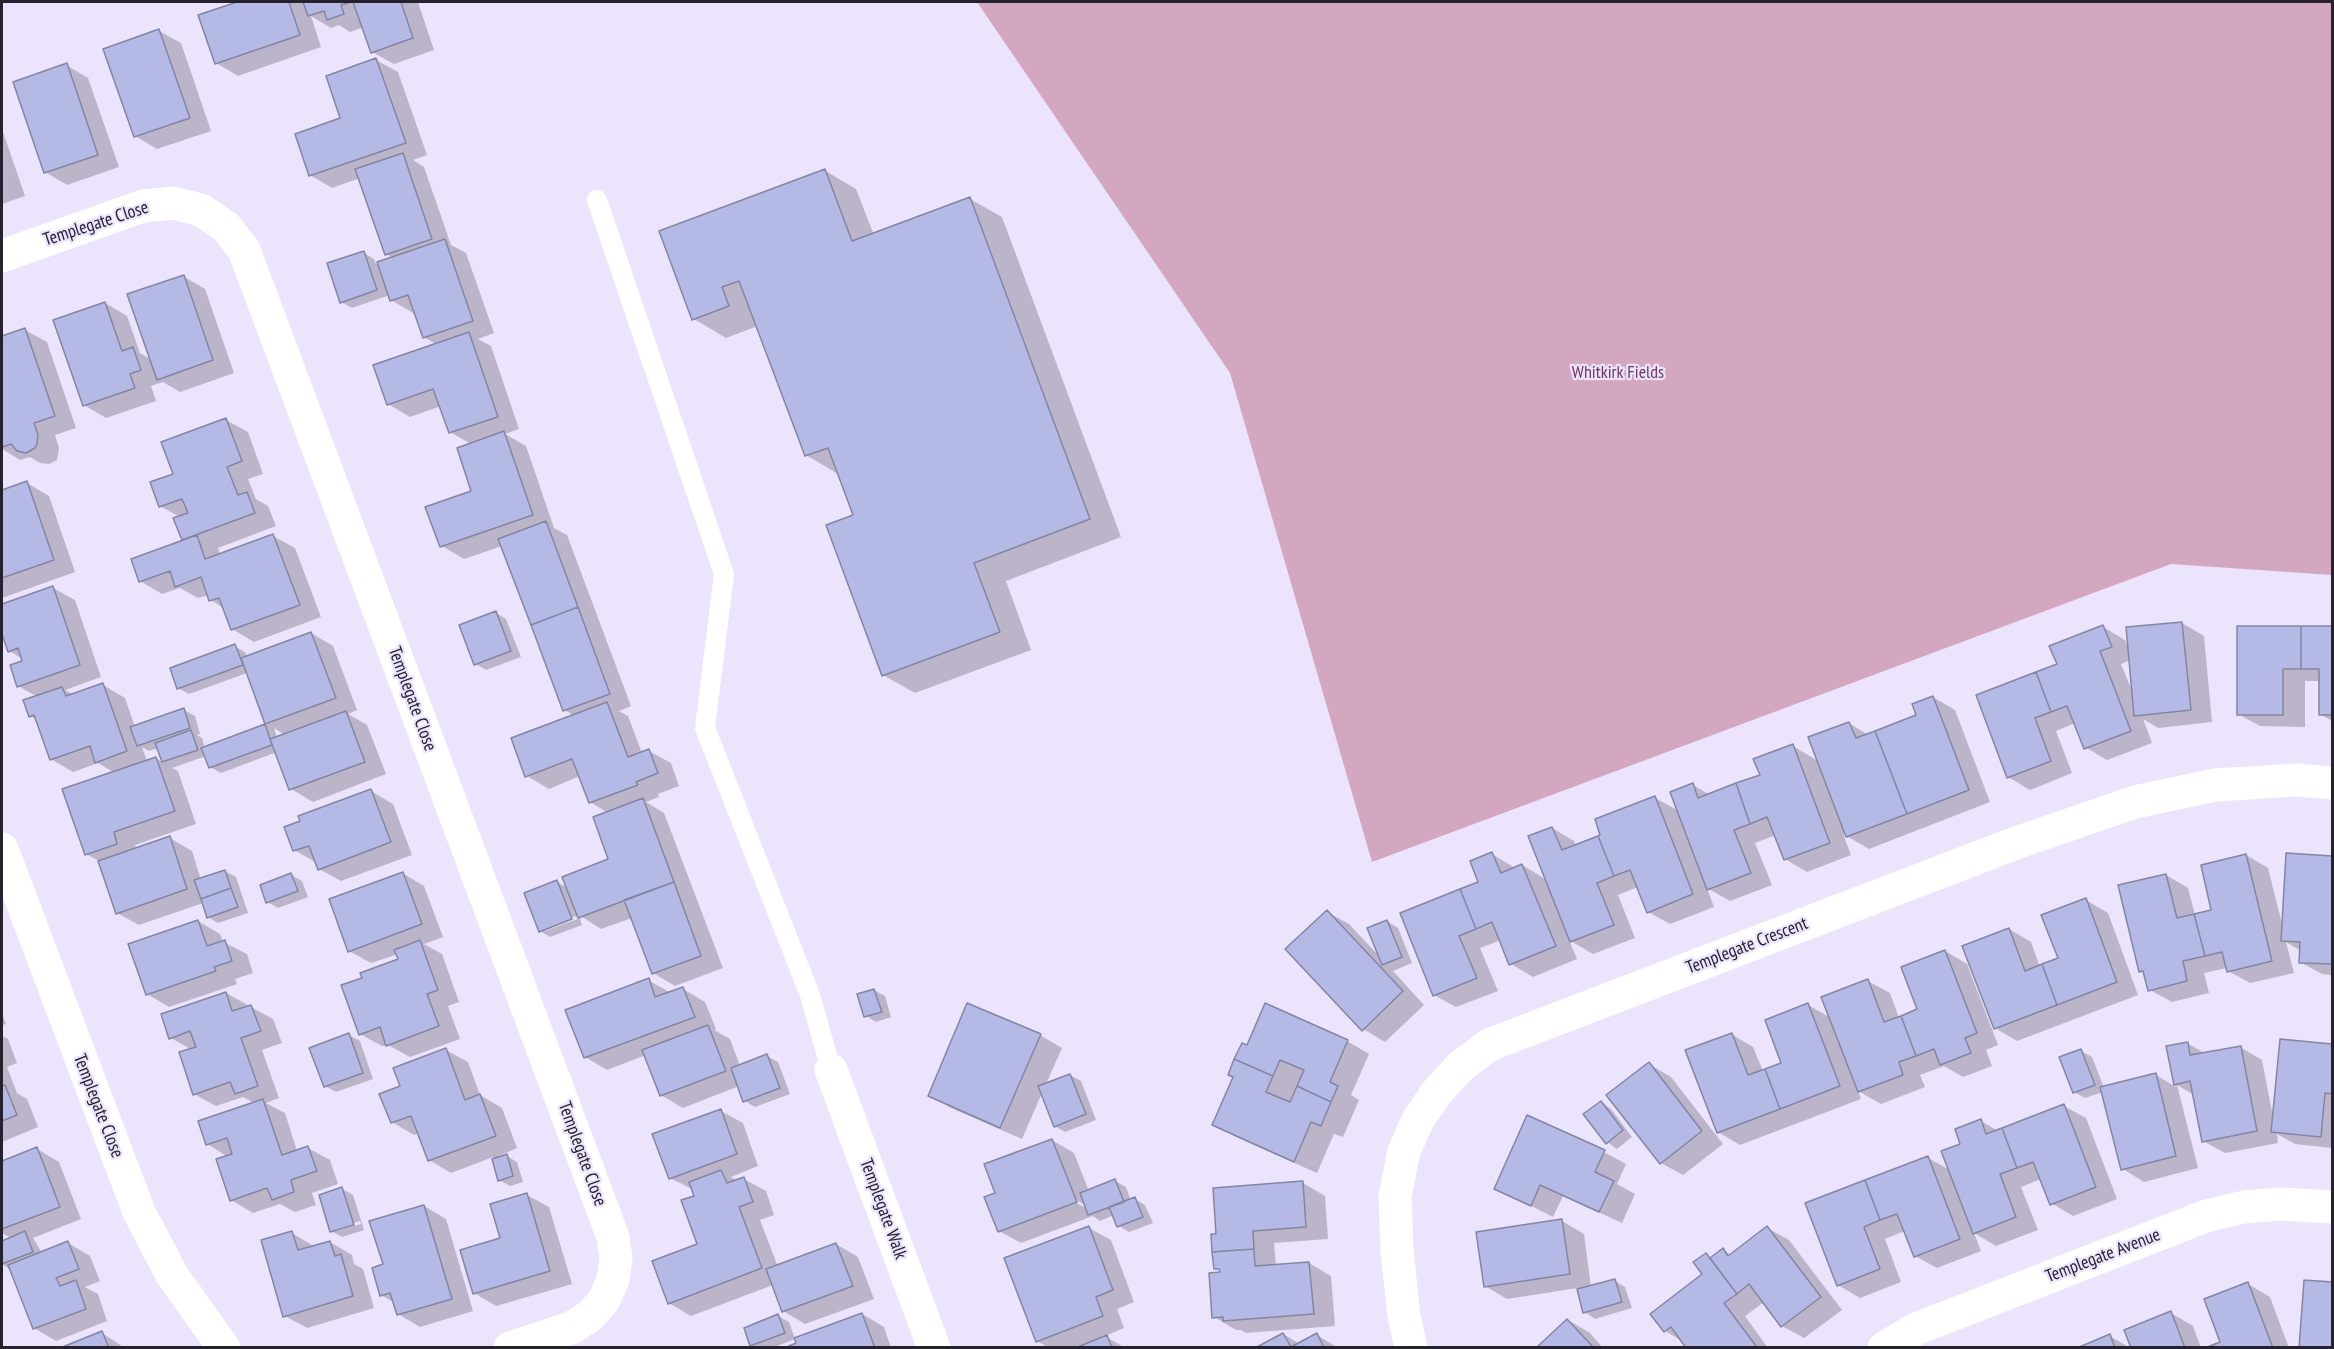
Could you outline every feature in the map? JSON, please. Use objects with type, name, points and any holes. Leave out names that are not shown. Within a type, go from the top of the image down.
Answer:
[{"type":"street","name":"Templegate Close","points":[[2,256],[143,206],[173,203],[201,210],[226,227],[244,250],[613,1237],[616,1258],[613,1280],[604,1300],[590,1316],[571,1328],[510,1347]]},
{"type":"street","name":"Templegate Crescent","points":[[1411,1347],[1404,1316],[1396,1251],[1395,1196],[1404,1151],[1418,1120],[1437,1092],[1461,1066],[1489,1045],[2016,843],[2135,802],[2215,785],[2297,780],[2332,783]]},
{"type":"street","name":"Templegate Close","points":[[2,849],[139,1212],[172,1275],[224,1347]]},
{"type":"street","name":"Templegate Walk","points":[[831,1070],[934,1347]]},
{"type":"street","name":"Templegate Avenue","points":[[1884,1347],[1916,1329],[2206,1216],[2244,1207],[2280,1204],[2332,1207]]},
{"type":"lane","points":[[597,200],[724,574],[705,728],[810,995],[831,1070]]},
{"type":"green space","name":"Whitkirk Fields","points":[[977,2],[2332,2],[2332,575],[2171,564],[1372,862],[1230,373]]},
{"type":"building","points":[[237,2],[289,2],[300,35],[215,64],[198,15]]},
{"type":"building","points":[[303,2],[351,2],[341,5],[344,14],[327,20],[324,11],[308,16]]},
{"type":"building","points":[[353,2],[401,2],[413,38],[371,53]]},
{"type":"building","points":[[159,29],[190,118],[134,137],[103,49]]},
{"type":"building","points":[[376,58],[406,143],[309,176],[295,134],[340,118],[326,76]]},
{"type":"building","points":[[67,63],[98,155],[44,173],[13,82]]},
{"type":"building","points":[[403,153],[432,239],[385,255],[355,169]]},
{"type":"building","points":[[825,169],[852,241],[970,197],[1090,519],[974,563],[1000,632],[882,676],[826,525],[853,515],[828,448],[805,456],[739,281],[722,287],[729,306],[692,320],[659,231]]},
{"type":"building","points":[[445,239],[473,321],[423,338],[408,295],[390,301],[377,262]]},
{"type":"building","points":[[364,251],[377,290],[340,303],[327,263]]},
{"type":"building","points":[[184,275],[213,360],[157,380],[127,294]]},
{"type":"building","points":[[105,302],[122,351],[133,347],[141,370],[130,374],[135,388],[83,406],[53,320]]},
{"type":"building","points":[[25,328],[55,416],[34,423],[38,435],[37,444],[35,448],[26,453],[17,451],[11,444],[2,447],[2,336]]},
{"type":"building","points":[[469,332],[498,417],[449,433],[433,389],[387,405],[373,365]]},
{"type":"building","points":[[226,418],[242,461],[227,467],[238,495],[247,492],[255,513],[182,540],[173,518],[188,513],[182,499],[159,507],[150,482],[173,474],[161,442]]},
{"type":"building","points":[[504,431],[533,515],[440,547],[425,507],[471,491],[457,448]]},
{"type":"building","points":[[27,481],[54,560],[2,578],[2,490]]},
{"type":"building","points":[[546,521],[578,607],[531,625],[498,539]]},
{"type":"building","points":[[273,534],[300,605],[231,630],[219,598],[209,601],[201,577],[175,587],[170,571],[139,582],[131,559],[197,535],[205,559]]},
{"type":"building","points":[[53,586],[80,665],[17,687],[10,665],[22,661],[18,648],[8,652],[2,634],[2,604]]},
{"type":"building","points":[[578,607],[610,694],[563,711],[531,625]]},
{"type":"building","points":[[496,611],[511,651],[474,665],[459,625]]},
{"type":"building","points":[[2182,622],[2191,710],[2134,716],[2126,627]]},
{"type":"building","points":[[2103,625],[2112,647],[2100,651],[2131,731],[2084,749],[2067,706],[2051,712],[2036,672],[2057,664],[2049,646]]},
{"type":"building","points":[[2237,626],[2301,626],[2301,669],[2283,669],[2283,715],[2237,715]]},
{"type":"building","points":[[2301,626],[2332,626],[2332,715],[2319,715],[2319,669],[2301,669]]},
{"type":"building","points":[[311,632],[336,698],[265,724],[241,658]]},
{"type":"building","points":[[235,644],[243,665],[177,689],[170,668]]},
{"type":"building","points":[[2036,672],[2051,712],[2035,718],[2051,761],[2007,778],[1976,695]]},
{"type":"building","points":[[103,683],[127,751],[95,763],[90,746],[50,760],[34,715],[29,717],[23,700],[62,687],[66,696]]},
{"type":"building","points":[[1933,696],[1969,790],[1907,814],[1875,731],[1916,715],[1912,704]]},
{"type":"building","points":[[607,702],[628,757],[649,749],[658,773],[636,782],[638,785],[589,803],[572,759],[525,777],[511,738]]},
{"type":"building","points":[[184,708],[190,728],[137,746],[130,727]]},
{"type":"building","points":[[346,711],[365,762],[289,790],[270,739]]},
{"type":"building","points":[[1849,722],[1856,738],[1875,731],[1907,814],[1846,837],[1808,737]]},
{"type":"building","points":[[265,724],[272,745],[209,768],[201,748]]},
{"type":"building","points":[[191,730],[198,750],[162,762],[155,743]]},
{"type":"building","points":[[1793,744],[1830,843],[1784,860],[1767,817],[1750,824],[1736,783],[1760,775],[1753,759]]},
{"type":"building","points":[[156,757],[175,811],[114,832],[117,844],[85,855],[62,789]]},
{"type":"building","points":[[1693,783],[1698,798],[1736,783],[1750,824],[1734,830],[1751,873],[1707,890],[1670,792]]},
{"type":"building","points":[[371,789],[391,842],[318,870],[309,846],[293,851],[284,827],[300,821],[298,816]]},
{"type":"building","points":[[1655,796],[1693,894],[1647,913],[1630,870],[1614,876],[1598,836],[1600,835],[1595,819]]},
{"type":"building","points":[[643,798],[674,882],[578,918],[562,877],[608,859],[593,817]]},
{"type":"building","points":[[1552,827],[1562,850],[1598,836],[1614,876],[1597,883],[1614,925],[1570,942],[1528,836]]},
{"type":"building","points":[[170,836],[187,889],[116,914],[98,861]]},
{"type":"building","points":[[1492,852],[1501,873],[1522,864],[1556,946],[1509,965],[1492,922],[1476,929],[1460,889],[1478,882],[1470,861]]},
{"type":"building","points":[[2286,853],[2332,856],[2332,964],[2299,963],[2300,942],[2281,941]]},
{"type":"building","points":[[2246,854],[2272,961],[2227,972],[2222,952],[2205,956],[2194,914],[2211,910],[2201,865]]},
{"type":"building","points":[[225,870],[231,888],[201,899],[194,880]]},
{"type":"building","points":[[403,872],[422,924],[348,952],[329,899]]},
{"type":"building","points":[[291,873],[298,891],[266,903],[260,885]]},
{"type":"building","points":[[2166,874],[2177,918],[2194,914],[2205,956],[2183,961],[2187,981],[2148,991],[2143,971],[2139,972],[2118,885]]},
{"type":"building","points":[[557,880],[572,919],[539,932],[524,893]]},
{"type":"building","points":[[674,882],[701,956],[652,974],[624,900]]},
{"type":"building","points":[[231,888],[238,907],[207,918],[201,899]]},
{"type":"building","points":[[1460,889],[1476,929],[1459,936],[1477,978],[1433,996],[1400,913]]},
{"type":"building","points":[[2086,898],[2117,982],[2057,1005],[2042,964],[2058,958],[2041,915]]},
{"type":"building","points":[[1327,910],[1403,991],[1362,1031],[1285,949]]},
{"type":"building","points":[[198,920],[207,946],[225,940],[232,961],[214,967],[216,971],[146,995],[128,944]]},
{"type":"building","points":[[1387,920],[1402,957],[1382,965],[1367,928]]},
{"type":"building","points":[[2009,928],[2025,971],[2042,964],[2057,1005],[1994,1029],[1962,946]]},
{"type":"building","points":[[420,940],[438,990],[427,994],[439,1026],[386,1046],[380,1027],[359,1035],[341,985],[362,978],[360,973],[398,959],[394,950]]},
{"type":"building","points":[[1945,950],[1977,1033],[1965,1038],[1971,1053],[1940,1065],[1934,1049],[1916,1056],[1901,1016],[1917,1009],[1901,967]]},
{"type":"building","points":[[649,978],[655,997],[683,987],[695,1017],[584,1058],[565,1010]]},
{"type":"building","points":[[1868,979],[1884,1022],[1901,1016],[1916,1056],[1899,1062],[1903,1075],[1858,1092],[1821,997]]},
{"type":"building","points":[[874,989],[882,1012],[864,1017],[857,994]]},
{"type":"building","points":[[226,992],[232,1011],[251,1005],[261,1031],[241,1038],[258,1086],[235,1094],[230,1082],[193,1095],[179,1052],[196,1047],[190,1031],[169,1039],[161,1014]]},
{"type":"building","points":[[967,1003],[1041,1034],[1000,1128],[928,1096]]},
{"type":"building","points":[[1265,1003],[1348,1040],[1330,1082],[1338,1086],[1331,1102],[1297,1086],[1304,1070],[1280,1060],[1273,1076],[1234,1059],[1242,1043],[1247,1045]]},
{"type":"building","points":[[1808,1003],[1840,1086],[1780,1109],[1765,1069],[1781,1063],[1765,1020]]},
{"type":"building","points":[[708,1025],[726,1071],[660,1096],[642,1050]]},
{"type":"building","points":[[349,1033],[363,1073],[324,1087],[309,1048]]},
{"type":"building","points":[[1732,1033],[1748,1075],[1765,1069],[1780,1109],[1717,1133],[1685,1050]]},
{"type":"building","points":[[2280,1039],[2332,1044],[2332,1094],[2325,1093],[2321,1137],[2271,1132]]},
{"type":"building","points":[[2188,1042],[2190,1055],[2241,1046],[2257,1131],[2202,1142],[2190,1081],[2174,1085],[2166,1046]]},
{"type":"building","points":[[446,1048],[465,1100],[480,1094],[496,1136],[428,1161],[411,1116],[391,1123],[379,1094],[400,1086],[393,1068]]},
{"type":"building","points":[[2081,1049],[2095,1085],[2073,1093],[2059,1057]]},
{"type":"building","points":[[767,1054],[780,1088],[743,1102],[731,1068]]},
{"type":"building","points":[[1234,1059],[1273,1076],[1266,1092],[1290,1102],[1297,1086],[1331,1102],[1321,1126],[1311,1122],[1294,1162],[1212,1125],[1233,1077],[1228,1075]]},
{"type":"building","points":[[1649,1062],[1702,1131],[1660,1164],[1606,1095]]},
{"type":"building","points":[[2156,1073],[2176,1156],[2121,1170],[2100,1087]]},
{"type":"building","points":[[1070,1074],[1086,1114],[1054,1127],[1038,1086]]},
{"type":"building","points":[[5,1085],[17,1115],[2,1121],[2,1086]]},
{"type":"building","points":[[263,1099],[282,1155],[308,1146],[317,1171],[291,1180],[294,1192],[272,1200],[267,1188],[230,1201],[216,1159],[232,1154],[227,1138],[206,1145],[198,1121]]},
{"type":"building","points":[[1601,1101],[1623,1130],[1606,1144],[1583,1114]]},
{"type":"building","points":[[2064,1104],[2096,1187],[2050,1205],[2033,1162],[2017,1168],[2002,1128]]},
{"type":"building","points":[[721,1109],[737,1154],[669,1179],[652,1134]]},
{"type":"building","points":[[1527,1115],[1605,1150],[1595,1172],[1614,1181],[1599,1212],[1540,1185],[1531,1206],[1494,1189]]},
{"type":"building","points":[[1981,1119],[1986,1134],[2002,1128],[2017,1168],[2000,1174],[2016,1217],[1973,1234],[1941,1151],[1960,1144],[1955,1129]]},
{"type":"building","points":[[1052,1139],[1077,1202],[998,1232],[984,1197],[995,1193],[984,1164]]},
{"type":"building","points":[[37,1147],[60,1207],[2,1229],[2,1161]]},
{"type":"building","points":[[507,1154],[513,1176],[498,1181],[492,1159]]},
{"type":"building","points":[[1928,1156],[1960,1239],[1914,1257],[1897,1214],[1880,1220],[1865,1180]]},
{"type":"building","points":[[721,1170],[727,1183],[744,1177],[753,1202],[739,1207],[762,1268],[668,1304],[652,1261],[697,1244],[681,1200],[694,1196],[689,1182]]},
{"type":"building","points":[[1115,1179],[1124,1202],[1088,1215],[1080,1193]]},
{"type":"building","points":[[1865,1180],[1880,1220],[1864,1227],[1880,1269],[1837,1286],[1805,1203]]},
{"type":"building","points":[[1303,1181],[1306,1227],[1253,1231],[1254,1249],[1212,1252],[1211,1234],[1216,1234],[1213,1188]]},
{"type":"building","points":[[342,1187],[354,1225],[330,1232],[319,1195]]},
{"type":"building","points":[[527,1193],[550,1271],[473,1294],[460,1250],[500,1238],[490,1204]]},
{"type":"building","points":[[1135,1197],[1143,1217],[1117,1227],[1109,1207]]},
{"type":"building","points":[[424,1205],[452,1299],[397,1315],[390,1293],[380,1296],[372,1268],[383,1264],[369,1221]]},
{"type":"building","points":[[1562,1219],[1570,1274],[1484,1287],[1476,1232]]},
{"type":"building","points":[[1089,1226],[1113,1290],[1096,1297],[1103,1316],[1036,1342],[1004,1258]]},
{"type":"building","points":[[1767,1226],[1821,1297],[1781,1327],[1749,1284],[1737,1294],[1710,1258],[1723,1248],[1728,1256]]},
{"type":"building","points":[[25,1231],[33,1252],[2,1264],[2,1241]]},
{"type":"building","points":[[292,1231],[298,1250],[330,1241],[335,1256],[341,1254],[353,1296],[283,1317],[261,1240]]},
{"type":"building","points":[[68,1241],[79,1269],[56,1278],[60,1286],[76,1280],[86,1309],[33,1329],[8,1265]]},
{"type":"building","points":[[836,1243],[853,1286],[782,1312],[766,1269]]},
{"type":"building","points":[[1254,1249],[1255,1266],[1309,1262],[1314,1314],[1223,1321],[1223,1317],[1212,1318],[1209,1273],[1220,1272],[1219,1269],[1214,1269],[1212,1252]]},
{"type":"building","points":[[1706,1253],[1737,1294],[1724,1303],[1756,1346],[1754,1348],[1686,1348],[1671,1327],[1664,1332],[1650,1314],[1702,1274],[1693,1262]]},
{"type":"building","points":[[1615,1279],[1622,1302],[1583,1313],[1577,1289]]},
{"type":"building","points":[[2304,1280],[2332,1282],[2332,1348],[2299,1348]]},
{"type":"building","points":[[2248,1282],[2273,1348],[2205,1348],[2220,1342],[2204,1299]]},
{"type":"building","points":[[2171,1311],[2185,1348],[2131,1348],[2124,1330]]},
{"type":"building","points":[[862,1313],[875,1348],[784,1348],[796,1343],[794,1338]]},
{"type":"building","points":[[778,1314],[785,1333],[750,1346],[744,1328]]},
{"type":"building","points":[[1567,1319],[1594,1348],[1536,1348]]},
{"type":"building","points":[[102,1331],[109,1348],[60,1348]]},
{"type":"building","points":[[1283,1333],[1291,1347],[1317,1333],[1324,1348],[1255,1348]]},
{"type":"building","points":[[2110,1334],[2115,1348],[2077,1348]]},
{"type":"building","points":[[1107,1335],[1112,1348],[1075,1348]]}]
